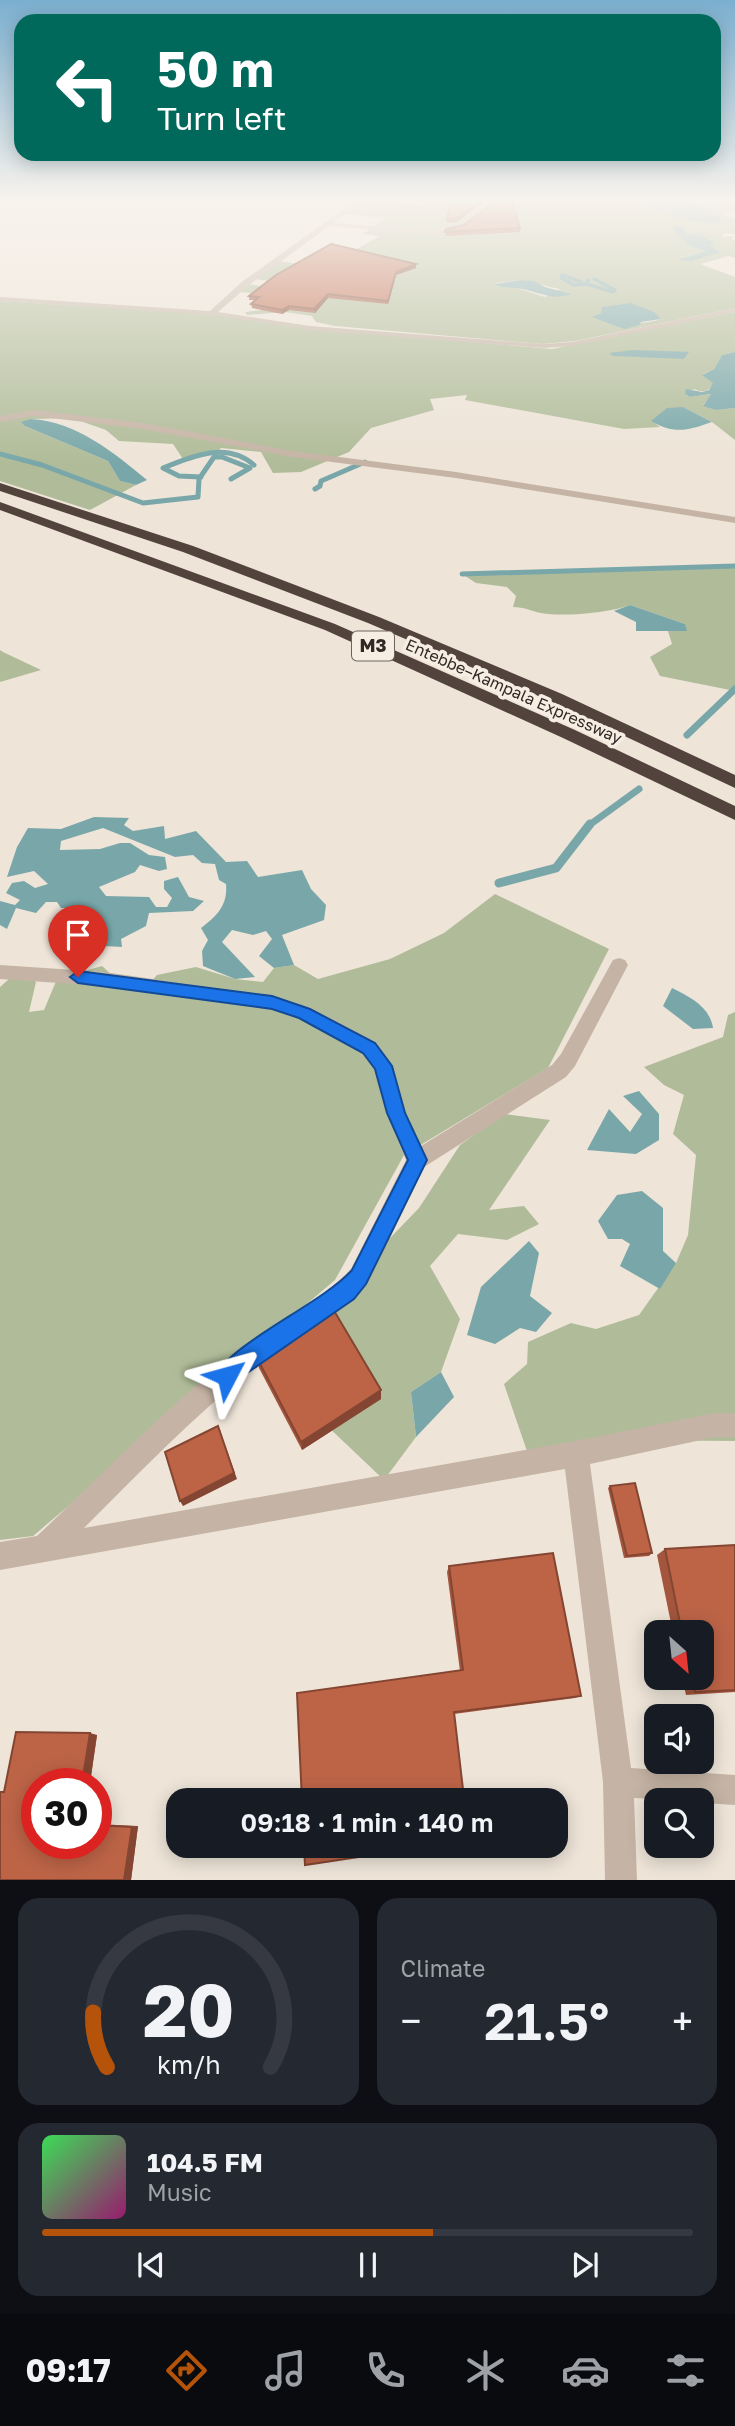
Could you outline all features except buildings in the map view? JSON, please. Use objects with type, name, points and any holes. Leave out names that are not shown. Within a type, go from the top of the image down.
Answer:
[{"type":"highway","name":"Entebbe–Kampala Expressway","points":[[0,487],[267,578],[440,647],[598,715],[735,782]]},
{"type":"highway","name":"Entebbe–Kampala Expressway","points":[[0,506],[330,627],[569,734],[735,814]]},
{"type":"street","points":[[212,313],[240,289]]},
{"type":"street","points":[[0,299],[212,313],[310,328],[544,346],[572,344],[735,310]]},
{"type":"street","points":[[0,419],[34,413],[143,426],[293,454],[456,475],[735,520]]},
{"type":"street","points":[[44,1549],[219,1383],[261,1348],[346,1292],[359,1277],[417,1160],[559,1071],[568,1060],[619,965]]},
{"type":"street","points":[[0,972],[104,979],[272,1003],[304,1013],[369,1048],[383,1066],[396,1113],[417,1160]]},
{"type":"street","points":[[0,1556],[576,1454],[715,1424],[735,1425]]},
{"type":"street","points":[[576,1454],[618,1782],[621,1880]]},
{"type":"street","points":[[618,1782],[735,1790]]},
{"type":"green space","points":[[242,289],[519,289],[545,297],[559,289],[735,289],[735,308],[575,341],[543,344],[335,326],[316,322],[312,316],[285,312],[247,315],[245,312],[262,310],[261,294],[239,292]],"holes":[[[643,310],[653,312],[661,319],[645,323],[627,323],[593,317],[601,313]]]},
{"type":"green space","points":[[0,301],[212,314],[299,327],[552,349],[735,312],[735,352],[722,355],[714,369],[703,374],[714,383],[710,388],[703,391],[694,389],[685,394],[690,397],[712,394],[703,405],[716,410],[735,408],[735,440],[712,422],[683,407],[652,421],[660,427],[624,429],[465,400],[467,395],[430,399],[434,410],[371,428],[349,452],[301,472],[273,473],[261,452],[221,448],[217,452],[183,459],[173,444],[119,441],[106,430],[72,418],[31,419],[25,426],[108,461],[120,481],[136,485],[90,510],[0,481]]},
{"type":"green space","points":[[735,566],[735,691],[660,676],[650,657],[672,644],[668,631],[686,631],[685,624],[630,605],[599,612],[561,615],[513,607],[516,596],[507,587],[476,583],[462,574]]},
{"type":"green space","points":[[0,650],[3,652],[41,670],[0,682]]},
{"type":"green space","points":[[495,894],[609,949],[548,1068],[404,1155],[335,1280],[33,1536],[0,1540],[0,987],[17,972],[36,982],[29,1012],[44,1010],[57,979],[102,966],[124,986],[145,988],[157,975],[196,967],[235,979],[263,982],[274,968],[294,965],[318,979],[390,959],[444,933]]},
{"type":"green space","points":[[735,1012],[735,1441],[620,1440],[528,1454],[504,1384],[527,1364],[528,1342],[571,1323],[596,1329],[639,1315],[676,1263],[688,1235],[696,1155],[673,1134],[684,1095],[664,1085],[644,1067],[723,1037],[728,1015]]},
{"type":"green space","points":[[504,1114],[550,1120],[489,1210],[524,1206],[539,1224],[507,1240],[458,1234],[430,1266],[460,1319],[441,1372],[411,1392],[416,1437],[384,1480],[324,1423],[313,1318],[419,1208],[460,1145]]},
{"type":"water","points":[[520,289],[551,289],[571,294],[557,297]]},
{"type":"water","points":[[631,303],[654,312],[661,319],[641,322],[624,329],[592,317],[601,313],[602,307]]},
{"type":"water","points":[[633,350],[689,352],[684,359],[613,356],[609,353]]},
{"type":"water","points":[[735,352],[735,408],[716,410],[703,406],[711,394],[690,397],[685,394],[686,389],[702,392],[709,390],[713,383],[702,375],[714,369],[722,355]]},
{"type":"water","points":[[683,407],[712,422],[674,430],[651,421],[667,408]]},
{"type":"water","points":[[31,419],[48,421],[79,432],[107,449],[147,480],[136,485],[120,481],[108,461],[21,422]]},
{"type":"water","points":[[630,605],[685,624],[687,631],[636,631],[636,622],[614,611]]},
{"type":"water","points":[[94,817],[129,818],[124,825],[133,831],[164,826],[165,839],[196,831],[226,862],[247,861],[258,877],[302,870],[311,889],[326,905],[324,920],[282,935],[294,965],[274,968],[259,956],[272,939],[266,931],[253,935],[232,930],[222,942],[255,977],[235,979],[203,966],[202,951],[208,940],[201,928],[220,909],[226,891],[226,884],[219,880],[215,864],[202,863],[193,855],[175,857],[103,828],[61,841],[60,850],[100,849],[130,843],[149,855],[165,857],[167,869],[159,871],[140,865],[135,872],[99,887],[106,896],[149,897],[156,907],[167,907],[172,898],[164,889],[164,881],[178,877],[189,897],[204,901],[193,911],[149,913],[146,926],[121,939],[122,947],[104,946],[92,955],[74,948],[72,931],[83,922],[75,908],[61,908],[57,902],[46,902],[36,913],[16,908],[7,929],[0,925],[0,901],[15,905],[20,900],[6,893],[12,883],[24,881],[35,888],[48,884],[34,871],[7,877],[17,847],[28,828],[61,829]]},
{"type":"water","points":[[672,988],[703,1008],[713,1028],[693,1029],[663,1006]]},
{"type":"water","points":[[639,1091],[659,1114],[659,1140],[636,1154],[587,1150],[609,1109],[630,1132],[642,1114],[623,1096]]},
{"type":"water","points":[[642,1191],[663,1208],[663,1251],[676,1263],[660,1289],[620,1266],[630,1244],[622,1239],[608,1239],[598,1221],[617,1195]]},
{"type":"water","points":[[529,1241],[539,1253],[530,1296],[552,1313],[536,1332],[520,1328],[495,1344],[467,1335],[481,1287]]},
{"type":"water","points":[[441,1372],[454,1397],[416,1437],[411,1392]]},
{"type":"waterway","points":[[602,289],[613,292],[615,290],[613,289]]},
{"type":"waterway","points":[[200,477],[179,476],[163,468],[197,455],[221,452],[244,458],[254,465]]},
{"type":"waterway","points":[[0,454],[42,465],[143,503],[198,497],[200,477]]},
{"type":"waterway","points":[[200,477],[214,457],[222,457],[250,468],[231,479]]},
{"type":"waterway","points":[[315,489],[320,486],[321,481],[365,462]]},
{"type":"waterway","points":[[462,574],[735,566]]},
{"type":"waterway","points":[[687,735],[735,689]]},
{"type":"waterway","points":[[589,825],[639,789]]},
{"type":"waterway","points":[[499,883],[556,868],[589,825]]},
{"type":"route","points":[[78,977],[272,1003],[304,1013],[369,1048],[383,1066],[396,1113],[417,1160],[371,1254],[359,1277],[346,1292],[261,1348],[227,1376]]}]
